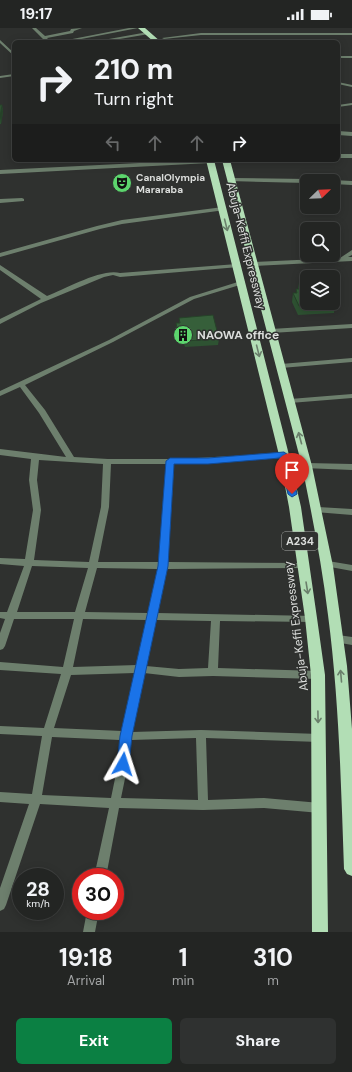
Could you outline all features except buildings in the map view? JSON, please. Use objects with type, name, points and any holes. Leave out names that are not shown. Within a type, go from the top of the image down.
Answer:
[{"type":"highway","points":[[141,28],[151,30],[157,40]]},
{"type":"highway","points":[[158,33],[166,40]]},
{"type":"highway","name":"Abuja-Keffi Expressway","points":[[211,162],[284,455],[295,507],[311,618],[318,675],[320,932]]},
{"type":"highway","name":"Abuja-Keffi Expressway","points":[[226,162],[252,264],[307,466],[318,510],[328,564],[338,639],[350,782],[352,869]]},
{"type":"street","points":[[34,28],[48,40]]},
{"type":"street","points":[[45,37],[72,32],[72,30],[80,28]]},
{"type":"street","points":[[114,28],[124,36]]},
{"type":"street","points":[[70,40],[136,28]]},
{"type":"street","points":[[104,40],[151,30]]},
{"type":"street","points":[[166,40],[201,34],[352,34]]},
{"type":"street","points":[[0,41],[12,53]]},
{"type":"street","points":[[340,57],[352,57]]},
{"type":"street","points":[[0,77],[12,75]]},
{"type":"street","points":[[340,83],[352,86]]},
{"type":"street","points":[[340,106],[352,104]]},
{"type":"street","points":[[340,133],[352,134]]},
{"type":"street","points":[[340,156],[352,156]]},
{"type":"street","points":[[0,172],[175,162]]},
{"type":"street","points":[[231,180],[300,181]]},
{"type":"street","points":[[340,182],[352,183]]},
{"type":"street","points":[[0,201],[22,200]]},
{"type":"street","points":[[0,256],[99,227],[223,210]]},
{"type":"street","points":[[342,259],[352,252]]},
{"type":"street","points":[[252,264],[352,259]]},
{"type":"street","points":[[0,322],[46,299],[102,275],[113,273],[120,275],[237,266]]},
{"type":"street","points":[[0,267],[46,299]]},
{"type":"street","points":[[0,394],[111,341],[192,298],[241,283]]},
{"type":"street","points":[[271,331],[352,326]]},
{"type":"street","points":[[281,366],[352,360]]},
{"type":"street","points":[[20,384],[42,412],[72,460]]},
{"type":"street","points":[[290,402],[352,396]]},
{"type":"street","points":[[0,452],[72,460],[107,461],[208,461],[284,455]]},
{"type":"street","points":[[0,646],[29,563],[37,510],[34,480],[35,456]]},
{"type":"street","points":[[0,905],[36,799],[48,732],[67,671],[79,616],[93,566],[105,507],[107,461]]},
{"type":"street","points":[[102,868],[123,764],[126,736],[163,566],[170,461]]},
{"type":"street","points":[[307,466],[352,467]]},
{"type":"street","points":[[318,510],[352,512]]},
{"type":"street","points":[[0,561],[93,566],[303,566]]},
{"type":"street","points":[[328,564],[352,568]]},
{"type":"street","points":[[0,615],[311,618]]},
{"type":"street","points":[[213,672],[216,617]]},
{"type":"street","points":[[338,639],[352,641]]},
{"type":"street","points":[[0,666],[67,671],[141,669],[179,673],[213,672],[318,675]]},
{"type":"street","points":[[0,730],[126,736],[202,734],[319,738]]},
{"type":"street","points":[[202,734],[203,805]]},
{"type":"street","points":[[0,797],[114,803],[203,805],[264,803],[320,808]]},
{"type":"street","points":[[89,932],[91,920]]},
{"type":"place","name":"CanalOlympia Mararaba","points":[[122,183]]},
{"type":"place","name":"NAOWA office","points":[[183,335]]},
{"type":"route","points":[[123,764],[126,736],[163,566],[170,461],[208,461],[284,455],[292,494]]}]
